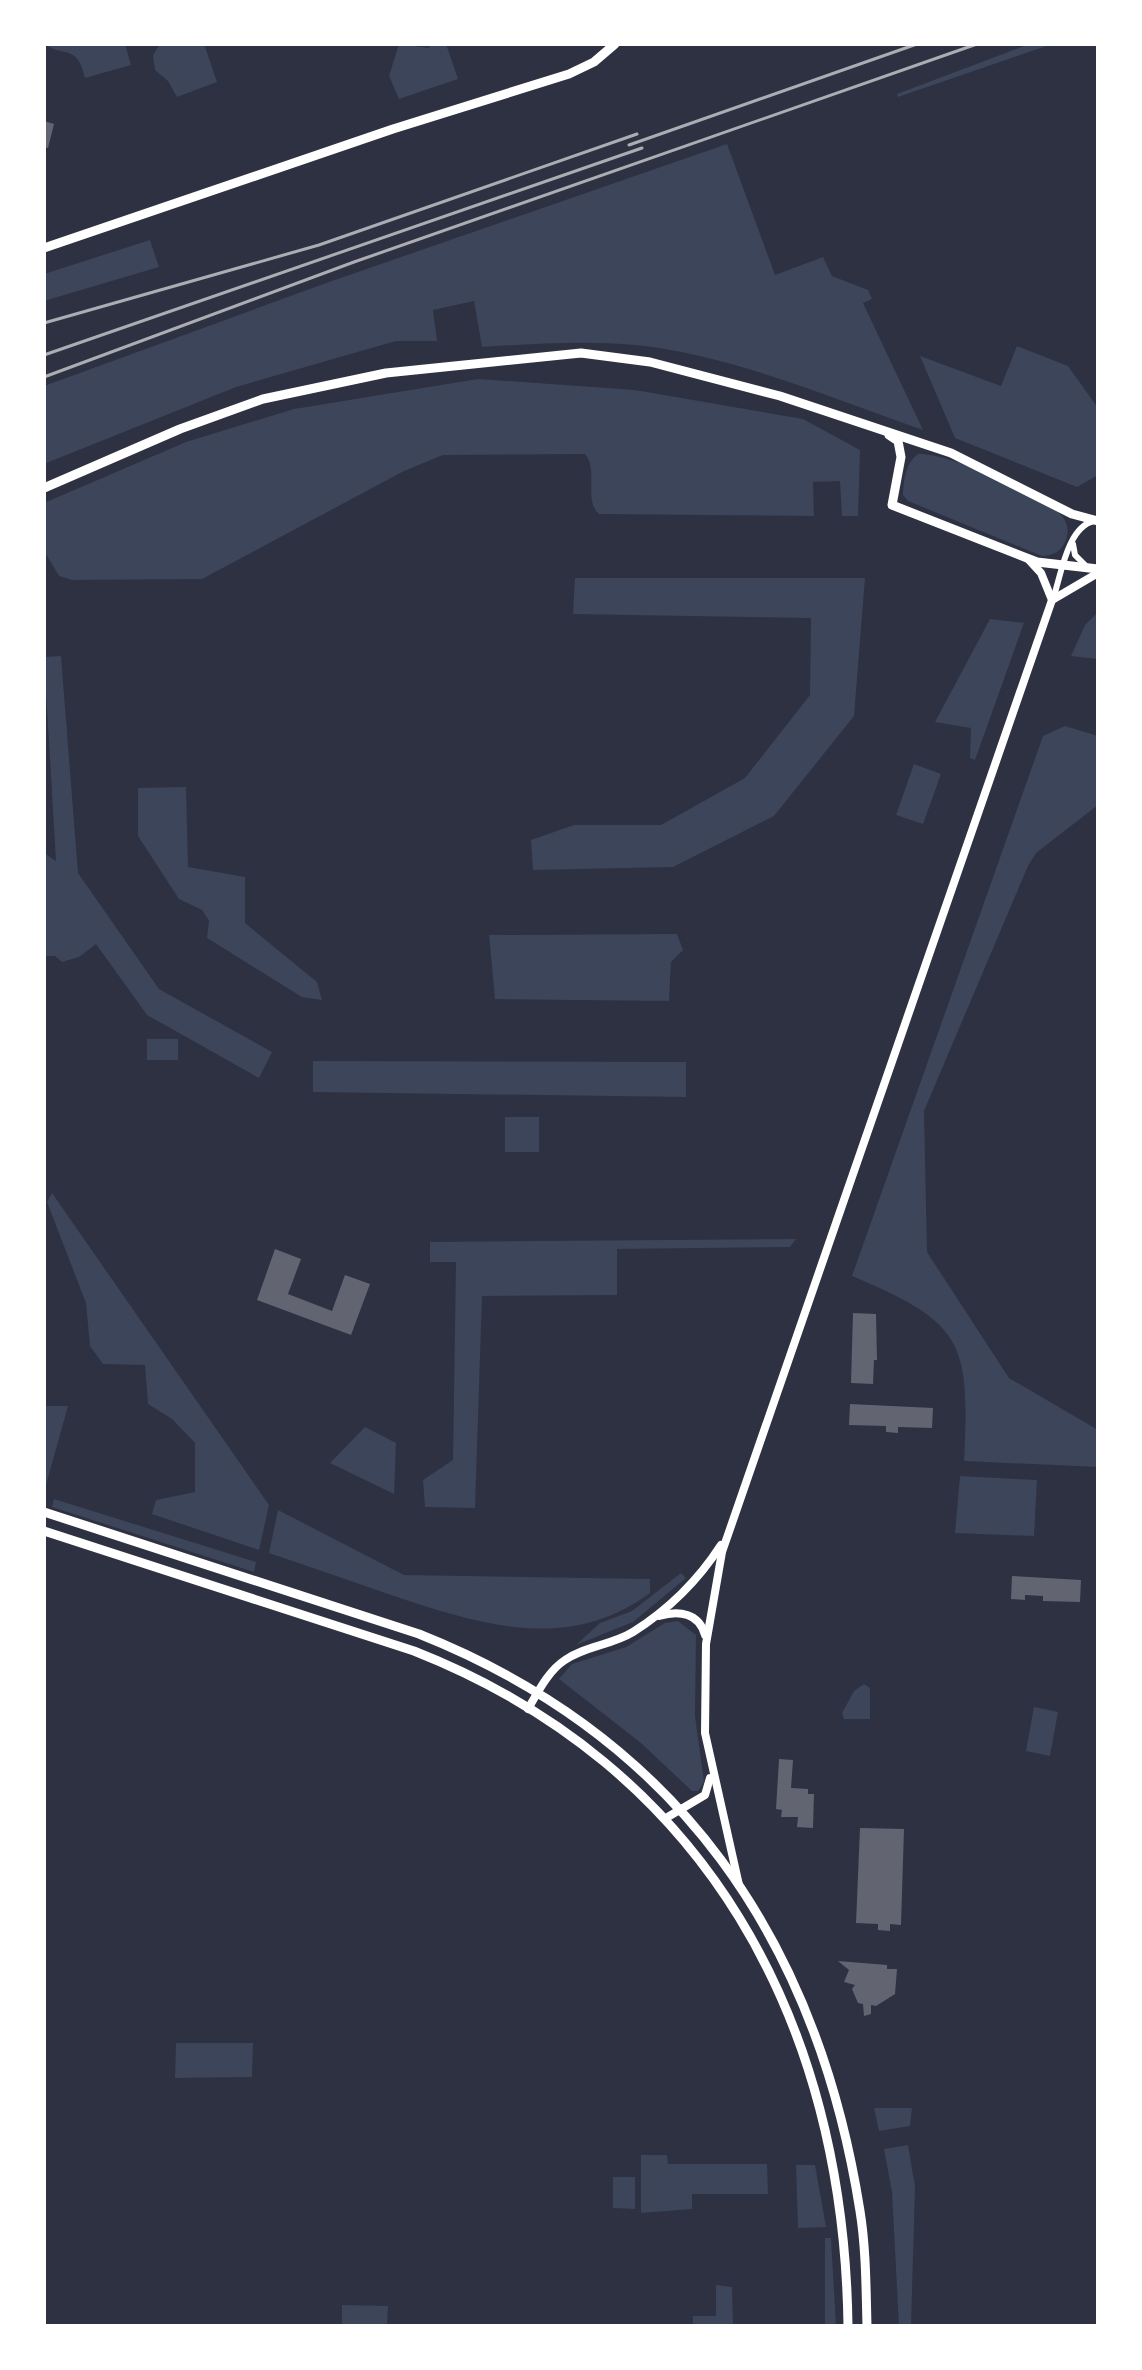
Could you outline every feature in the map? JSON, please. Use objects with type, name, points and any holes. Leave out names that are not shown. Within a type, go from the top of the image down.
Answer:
[{"type":"main road","points":[[44,248],[393,129],[569,74],[594,62],[615,44]]},
{"type":"main road","points":[[44,488],[180,429],[263,399],[386,373],[581,353],[650,362],[742,384],[973,462],[1072,514],[1098,521]]},
{"type":"main road","points":[[875,428],[898,441],[899,463],[892,505],[1027,559],[1063,568],[1097,570]]},
{"type":"main road","points":[[899,463],[910,449],[931,447]]},
{"type":"main road","points":[[44,1512],[341,1608],[468,1653],[538,1693],[631,1758],[683,1810],[739,1885],[788,1970],[826,2065],[844,2130],[861,2214],[867,2326]]},
{"type":"main road","points":[[44,1531],[450,1666],[488,1684],[610,1766],[666,1818],[715,1877],[751,1935],[799,2042],[816,2096],[841,2210],[848,2326]]},
{"type":"street","points":[[739,1885],[711,1771],[704,1692],[706,1644],[716,1582],[730,1526],[1074,536],[1084,525],[1098,521]]},
{"type":"street","points":[[1052,600],[1097,570],[1075,555],[1074,536]]},
{"type":"street","points":[[1027,559],[1041,573],[1052,600]]},
{"type":"street","points":[[528,1709],[566,1658],[616,1641],[651,1619],[712,1559],[730,1526]]},
{"type":"street","points":[[335,1626],[346,1620],[341,1608]]},
{"type":"street","points":[[651,1619],[670,1613],[690,1615],[702,1626],[706,1644]]},
{"type":"street","points":[[666,1818],[705,1795],[711,1771]]},
{"type":"shaded area","points":[[44,44],[125,44],[131,65],[85,78],[74,56]]},
{"type":"shaded area","points":[[160,44],[204,44],[217,82],[177,97],[168,81],[155,70],[153,55]]},
{"type":"shaded area","points":[[399,44],[429,48],[431,44],[446,44],[458,79],[399,99],[389,76]]},
{"type":"shaded area","points":[[1029,44],[1052,44],[898,97],[897,94]]},
{"type":"shaded area","points":[[727,144],[775,275],[823,257],[832,276],[868,290],[872,299],[863,303],[923,430],[781,379],[671,350],[596,343],[482,347],[474,301],[433,310],[437,341],[396,341],[236,387],[44,464],[44,386],[329,282]]},
{"type":"shaded area","points":[[150,240],[159,267],[44,301],[44,274]]},
{"type":"shaded area","points":[[1017,346],[1068,366],[1098,408],[1098,475],[1077,487],[955,438],[920,356],[1001,386]]},
{"type":"shaded area","points":[[478,379],[635,390],[803,419],[860,450],[858,516],[842,516],[840,481],[813,482],[814,516],[599,514],[592,501],[591,469],[585,454],[443,455],[404,471],[202,579],[72,580],[59,576],[44,551],[44,503],[186,442],[294,409]]},
{"type":"shaded area","points":[[918,454],[971,467],[1035,497],[1064,519],[1068,530],[1064,544],[1057,552],[1042,556],[908,501],[903,495],[905,478],[908,467]]},
{"type":"shaded area","points":[[575,578],[865,578],[854,716],[774,816],[673,867],[533,870],[531,840],[574,825],[661,825],[745,778],[810,695],[811,618],[573,614]]},
{"type":"shaded area","points":[[1098,612],[1098,659],[1071,656],[1085,625]]},
{"type":"shaded area","points":[[990,619],[1024,623],[975,760],[970,758],[971,728],[935,722]]},
{"type":"shaded area","points":[[61,656],[78,873],[159,989],[272,1052],[259,1078],[147,1015],[96,944],[79,957],[62,962],[55,956],[44,956],[44,853],[56,861],[44,657]]},
{"type":"shaded area","points":[[1065,726],[1098,736],[1098,805],[1036,853],[1028,866],[924,1111],[927,1252],[1009,1378],[1098,1430],[1098,1467],[964,1461],[965,1388],[961,1363],[952,1342],[938,1324],[918,1308],[852,1276],[1043,736]]},
{"type":"shaded area","points":[[914,764],[941,774],[923,824],[896,815]]},
{"type":"shaded area","points":[[186,787],[188,867],[245,877],[245,923],[317,982],[322,1000],[302,997],[207,938],[209,921],[202,910],[179,899],[138,836],[138,788]]},
{"type":"shaded area","points":[[677,934],[683,950],[671,962],[669,1001],[495,999],[489,935]]},
{"type":"shaded area","points":[[147,1039],[178,1039],[178,1060],[147,1060]]},
{"type":"shaded area","points":[[313,1061],[686,1062],[686,1097],[313,1092]]},
{"type":"shaded area","points":[[505,1117],[539,1117],[539,1152],[505,1152]]},
{"type":"shaded area","points":[[52,1193],[269,1505],[259,1550],[152,1514],[156,1500],[195,1492],[195,1443],[172,1419],[148,1404],[145,1365],[103,1364],[90,1346],[86,1303],[47,1202]]},
{"type":"shaded area","points":[[796,1239],[790,1247],[617,1249],[617,1295],[482,1296],[475,1508],[425,1507],[423,1480],[453,1460],[456,1262],[430,1262],[430,1242]]},
{"type":"shaded area","points":[[44,1406],[68,1406],[46,1485],[44,1484]]},
{"type":"shaded area","points":[[365,1427],[396,1443],[394,1494],[330,1463]]},
{"type":"shaded area","points":[[960,1476],[1037,1480],[1034,1536],[955,1533]]},
{"type":"shaded area","points":[[54,1499],[256,1562],[254,1572],[52,1507]]},
{"type":"shaded area","points":[[278,1510],[404,1575],[650,1579],[650,1593],[619,1612],[587,1623],[555,1628],[522,1628],[457,1616],[269,1553]]},
{"type":"shaded area","points":[[681,1573],[686,1578],[633,1622],[576,1645],[600,1623],[632,1611]]},
{"type":"shaded area","points":[[678,1621],[696,1635],[695,1716],[704,1782],[698,1791],[692,1791],[641,1743],[559,1679],[572,1664],[626,1647],[665,1623]]},
{"type":"shaded area","points":[[864,1684],[870,1688],[870,1719],[844,1719],[842,1713],[854,1691]]},
{"type":"shaded area","points":[[1034,1707],[1058,1712],[1050,1756],[1026,1751]]},
{"type":"shaded area","points":[[176,2043],[253,2043],[252,2077],[175,2078]]},
{"type":"shaded area","points":[[874,2108],[912,2108],[910,2126],[879,2131]]},
{"type":"shaded area","points":[[908,2145],[915,2187],[911,2326],[899,2326],[892,2192],[884,2149]]},
{"type":"shaded area","points":[[641,2155],[667,2155],[668,2164],[767,2164],[768,2194],[692,2194],[692,2209],[641,2213]]},
{"type":"shaded area","points":[[796,2165],[815,2165],[826,2227],[798,2228]]},
{"type":"shaded area","points":[[613,2177],[635,2177],[635,2209],[613,2208]]},
{"type":"shaded area","points":[[825,2238],[831,2238],[836,2326],[825,2326]]},
{"type":"shaded area","points":[[716,2285],[732,2287],[733,2326],[693,2326],[693,2316],[716,2316]]},
{"type":"shaded area","points":[[342,2305],[388,2306],[387,2325],[342,2324]]},
{"type":"building","points":[[44,121],[54,124],[48,148],[44,147]]},
{"type":"building","points":[[275,1249],[301,1259],[288,1294],[332,1311],[345,1275],[370,1284],[351,1335],[257,1300]]},
{"type":"building","points":[[853,1313],[876,1314],[877,1360],[874,1360],[873,1384],[851,1383]]},
{"type":"building","points":[[850,1404],[933,1408],[932,1428],[898,1427],[898,1433],[886,1432],[886,1426],[849,1425]]},
{"type":"building","points":[[1012,1576],[1081,1580],[1080,1602],[1043,1601],[1043,1596],[1025,1595],[1025,1600],[1011,1599]]},
{"type":"building","points":[[779,1759],[793,1760],[791,1788],[808,1789],[808,1794],[814,1794],[813,1828],[797,1827],[798,1817],[781,1817],[782,1810],[776,1809]]},
{"type":"building","points":[[860,1828],[904,1829],[901,1925],[890,1924],[890,1931],[878,1930],[878,1924],[856,1923]]},
{"type":"building","points":[[838,1961],[887,1965],[887,1969],[897,1969],[895,1994],[876,2006],[871,2005],[871,2014],[864,2016],[863,2004],[858,2003],[852,1989],[855,1985],[844,1982],[849,1970]]},
{"type":"railway","points":[[629,145],[917,44]]},
{"type":"railway","points":[[44,377],[354,262],[977,44]]},
{"type":"railway","points":[[44,323],[319,245],[637,134]]},
{"type":"railway","points":[[44,355],[642,148]]}]
